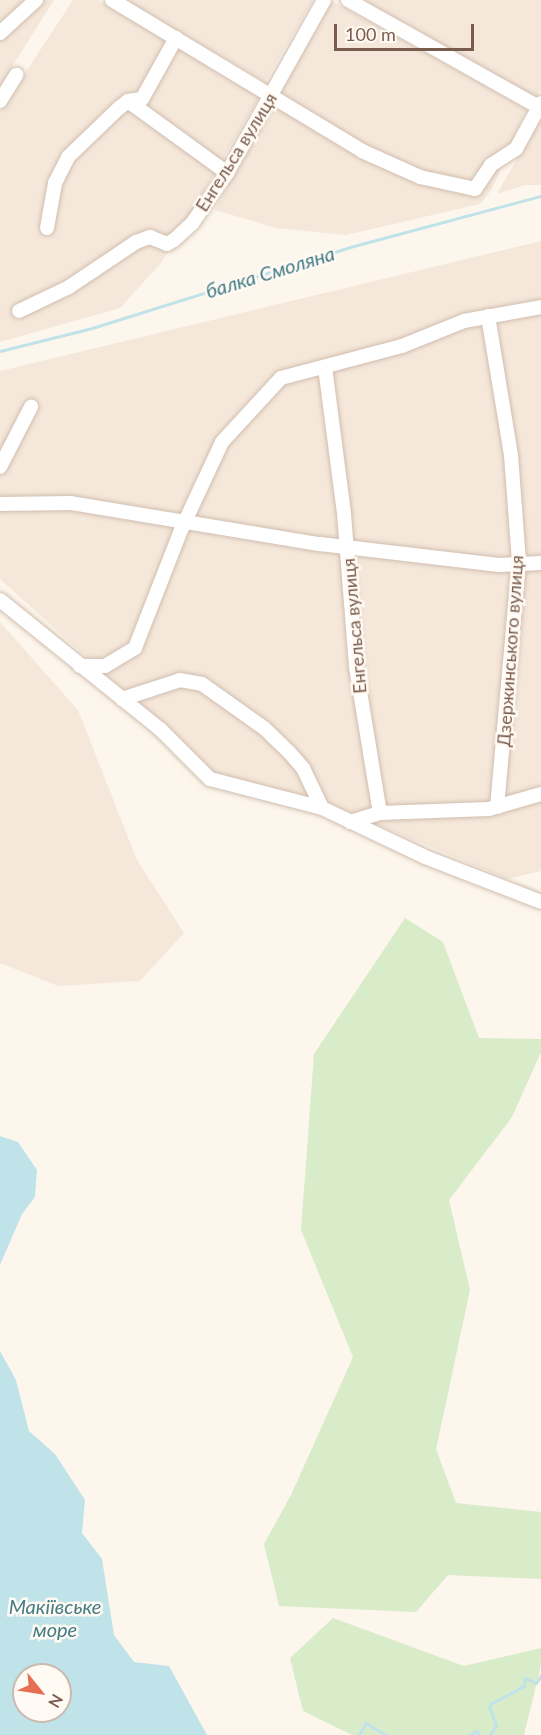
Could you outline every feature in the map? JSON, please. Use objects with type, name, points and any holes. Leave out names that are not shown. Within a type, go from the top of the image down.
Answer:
[{"type":"street","points":[[0,33],[36,0]]},
{"type":"street","points":[[112,0],[273,94],[362,151],[420,177],[475,189],[491,165],[516,149],[540,105],[348,0]]},
{"type":"street","name":"Енгельса вулиця","points":[[19,311],[69,287],[136,242],[150,237],[167,243],[174,240],[192,222],[226,173],[273,94],[324,0]]},
{"type":"street","points":[[48,228],[55,183],[68,157],[128,101],[142,99],[176,38]]},
{"type":"street","points":[[0,101],[16,75]]},
{"type":"street","points":[[128,101],[226,173]]},
{"type":"street","points":[[80,666],[105,666],[135,648],[185,522],[229,434],[281,378],[325,367],[488,316],[541,307]]},
{"type":"street","name":"Дзержинського вулиця","points":[[488,316],[511,455],[519,564],[497,807]]},
{"type":"street","name":"Енгельса вулиця","points":[[325,367],[346,547],[356,667],[380,813]]},
{"type":"street","points":[[0,467],[31,407]]},
{"type":"street","points":[[0,504],[71,503],[346,547],[499,565],[541,563]]},
{"type":"street","points":[[0,600],[160,729],[210,779],[321,808],[425,857],[541,902]]},
{"type":"street","points":[[122,699],[180,680],[202,684],[264,728],[289,752],[303,768],[321,808]]},
{"type":"street","points":[[350,822],[380,813],[437,809],[453,813],[497,807],[541,794]]},
{"type":"shaded area","points":[[0,0],[54,0],[0,86]]},
{"type":"shaded area","points":[[73,0],[98,0],[261,94],[162,262],[120,308],[0,342],[0,111]]},
{"type":"shaded area","points":[[125,0],[313,0],[265,82]]},
{"type":"shaded area","points":[[364,0],[541,0],[541,89],[536,98]]},
{"type":"shaded area","points":[[332,1],[526,109],[492,189],[480,204],[346,235],[276,228],[215,210]]},
{"type":"shaded area","points":[[541,116],[541,185],[525,185],[497,194]]},
{"type":"shaded area","points":[[541,241],[541,871],[507,879],[333,806],[214,772],[0,579],[0,371]]},
{"type":"shaded area","points":[[0,622],[78,710],[137,860],[184,933],[140,981],[58,986],[0,963]]},
{"type":"green space","points":[[405,918],[443,942],[479,1038],[541,1039],[541,1052],[512,1117],[449,1200],[470,1290],[436,1449],[456,1503],[541,1512],[541,1579],[448,1575],[416,1612],[279,1606],[264,1544],[291,1495],[353,1357],[301,1230],[314,1054]]},
{"type":"green space","points":[[333,1618],[464,1666],[541,1648],[541,1665],[524,1735],[352,1735],[303,1711],[290,1658]]},
{"type":"water","points":[[0,1136],[18,1142],[37,1170],[35,1197],[22,1214],[0,1265]]},
{"type":"water","name":"Макіївське море","points":[[0,1351],[16,1380],[29,1431],[55,1454],[85,1500],[82,1533],[102,1559],[114,1635],[134,1662],[169,1666],[207,1735],[0,1735]]},
{"type":"waterway","name":"балка Смоляна","points":[[0,351],[92,328],[350,247],[541,196]]},
{"type":"waterway","points":[[490,1735],[496,1725],[489,1707],[492,1703],[524,1686],[525,1678],[536,1683],[541,1675]]},
{"type":"waterway","points":[[359,1735],[366,1723],[386,1735]]},
{"type":"waterway","points":[[469,1735],[477,1731],[479,1735]]}]
